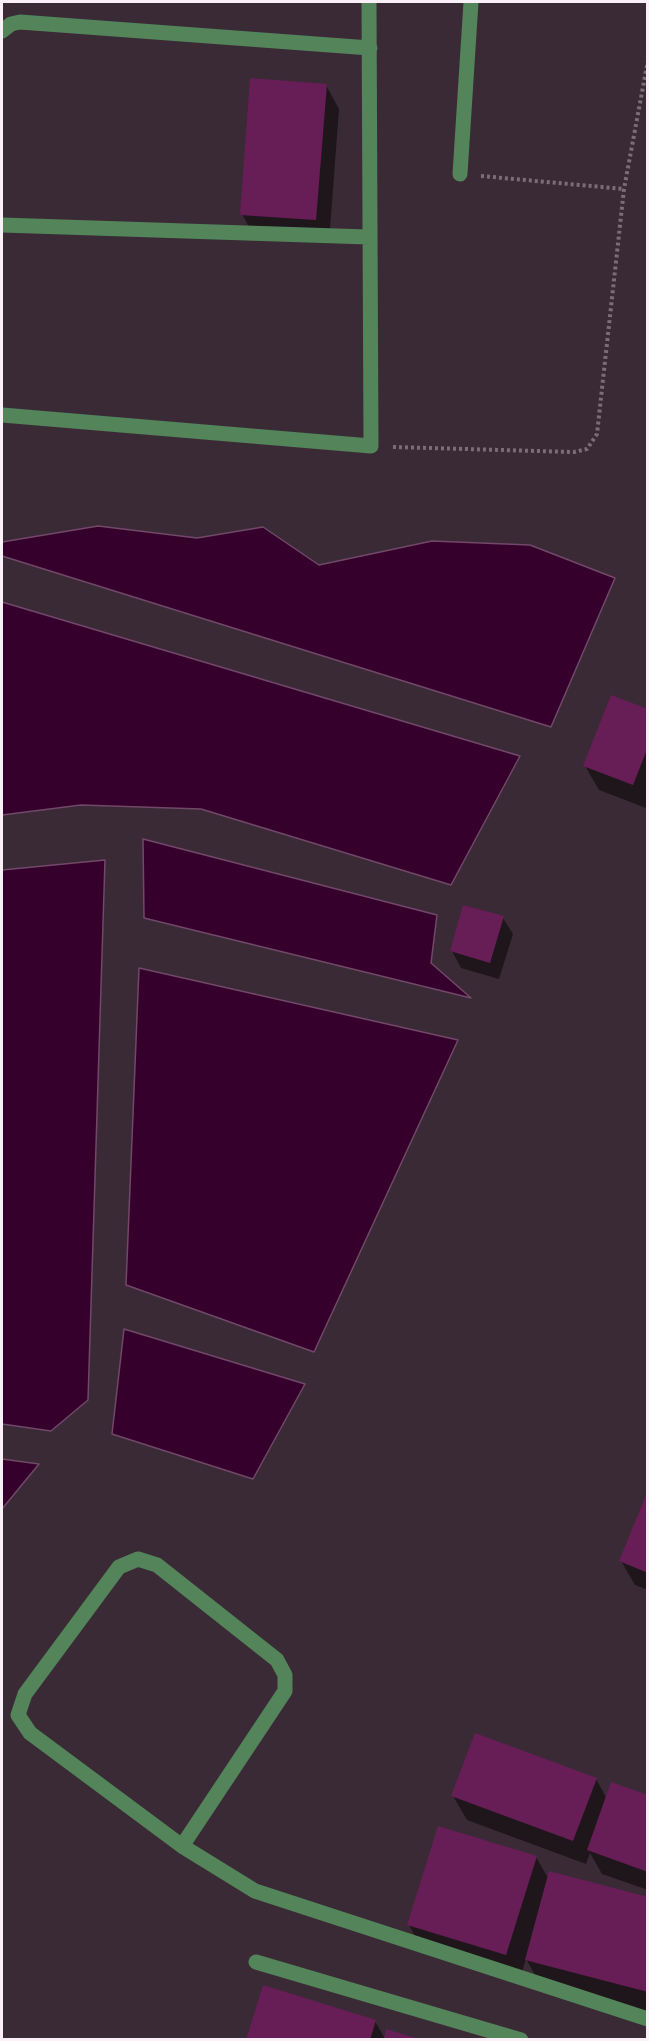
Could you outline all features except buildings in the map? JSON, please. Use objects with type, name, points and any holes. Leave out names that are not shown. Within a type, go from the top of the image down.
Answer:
[{"type":"street","points":[[2,415],[371,446],[368,237],[369,2]]},
{"type":"street","points":[[459,174],[471,2]]},
{"type":"street","points":[[2,31],[10,24],[20,22],[370,48]]},
{"type":"street","points":[[2,225],[368,237]]},
{"type":"street","points":[[182,1846],[285,1690],[285,1675],[277,1660],[157,1565],[138,1559],[120,1567],[25,1694],[18,1716],[30,1733],[182,1846],[255,1892],[648,2019]]},
{"type":"street","points":[[256,1962],[521,2040]]},
{"type":"path","points":[[371,446],[477,451],[574,452],[587,449],[597,434],[624,189],[648,60]]},
{"type":"path","points":[[459,174],[624,189]]},
{"type":"shaded area","points":[[98,526],[197,538],[263,527],[319,565],[432,541],[530,545],[615,578],[551,727],[2,556],[2,542]]},
{"type":"shaded area","points":[[2,602],[520,756],[451,885],[201,809],[81,805],[2,815]]},
{"type":"shaded area","points":[[143,839],[437,915],[431,963],[471,998],[144,918]]},
{"type":"shaded area","points":[[105,860],[88,1400],[51,1431],[2,1424],[2,870]]},
{"type":"shaded area","points":[[139,968],[458,1040],[314,1352],[126,1285]]},
{"type":"shaded area","points":[[124,1329],[305,1384],[253,1479],[112,1434]]},
{"type":"shaded area","points":[[2,1459],[39,1464],[2,1509]]}]
